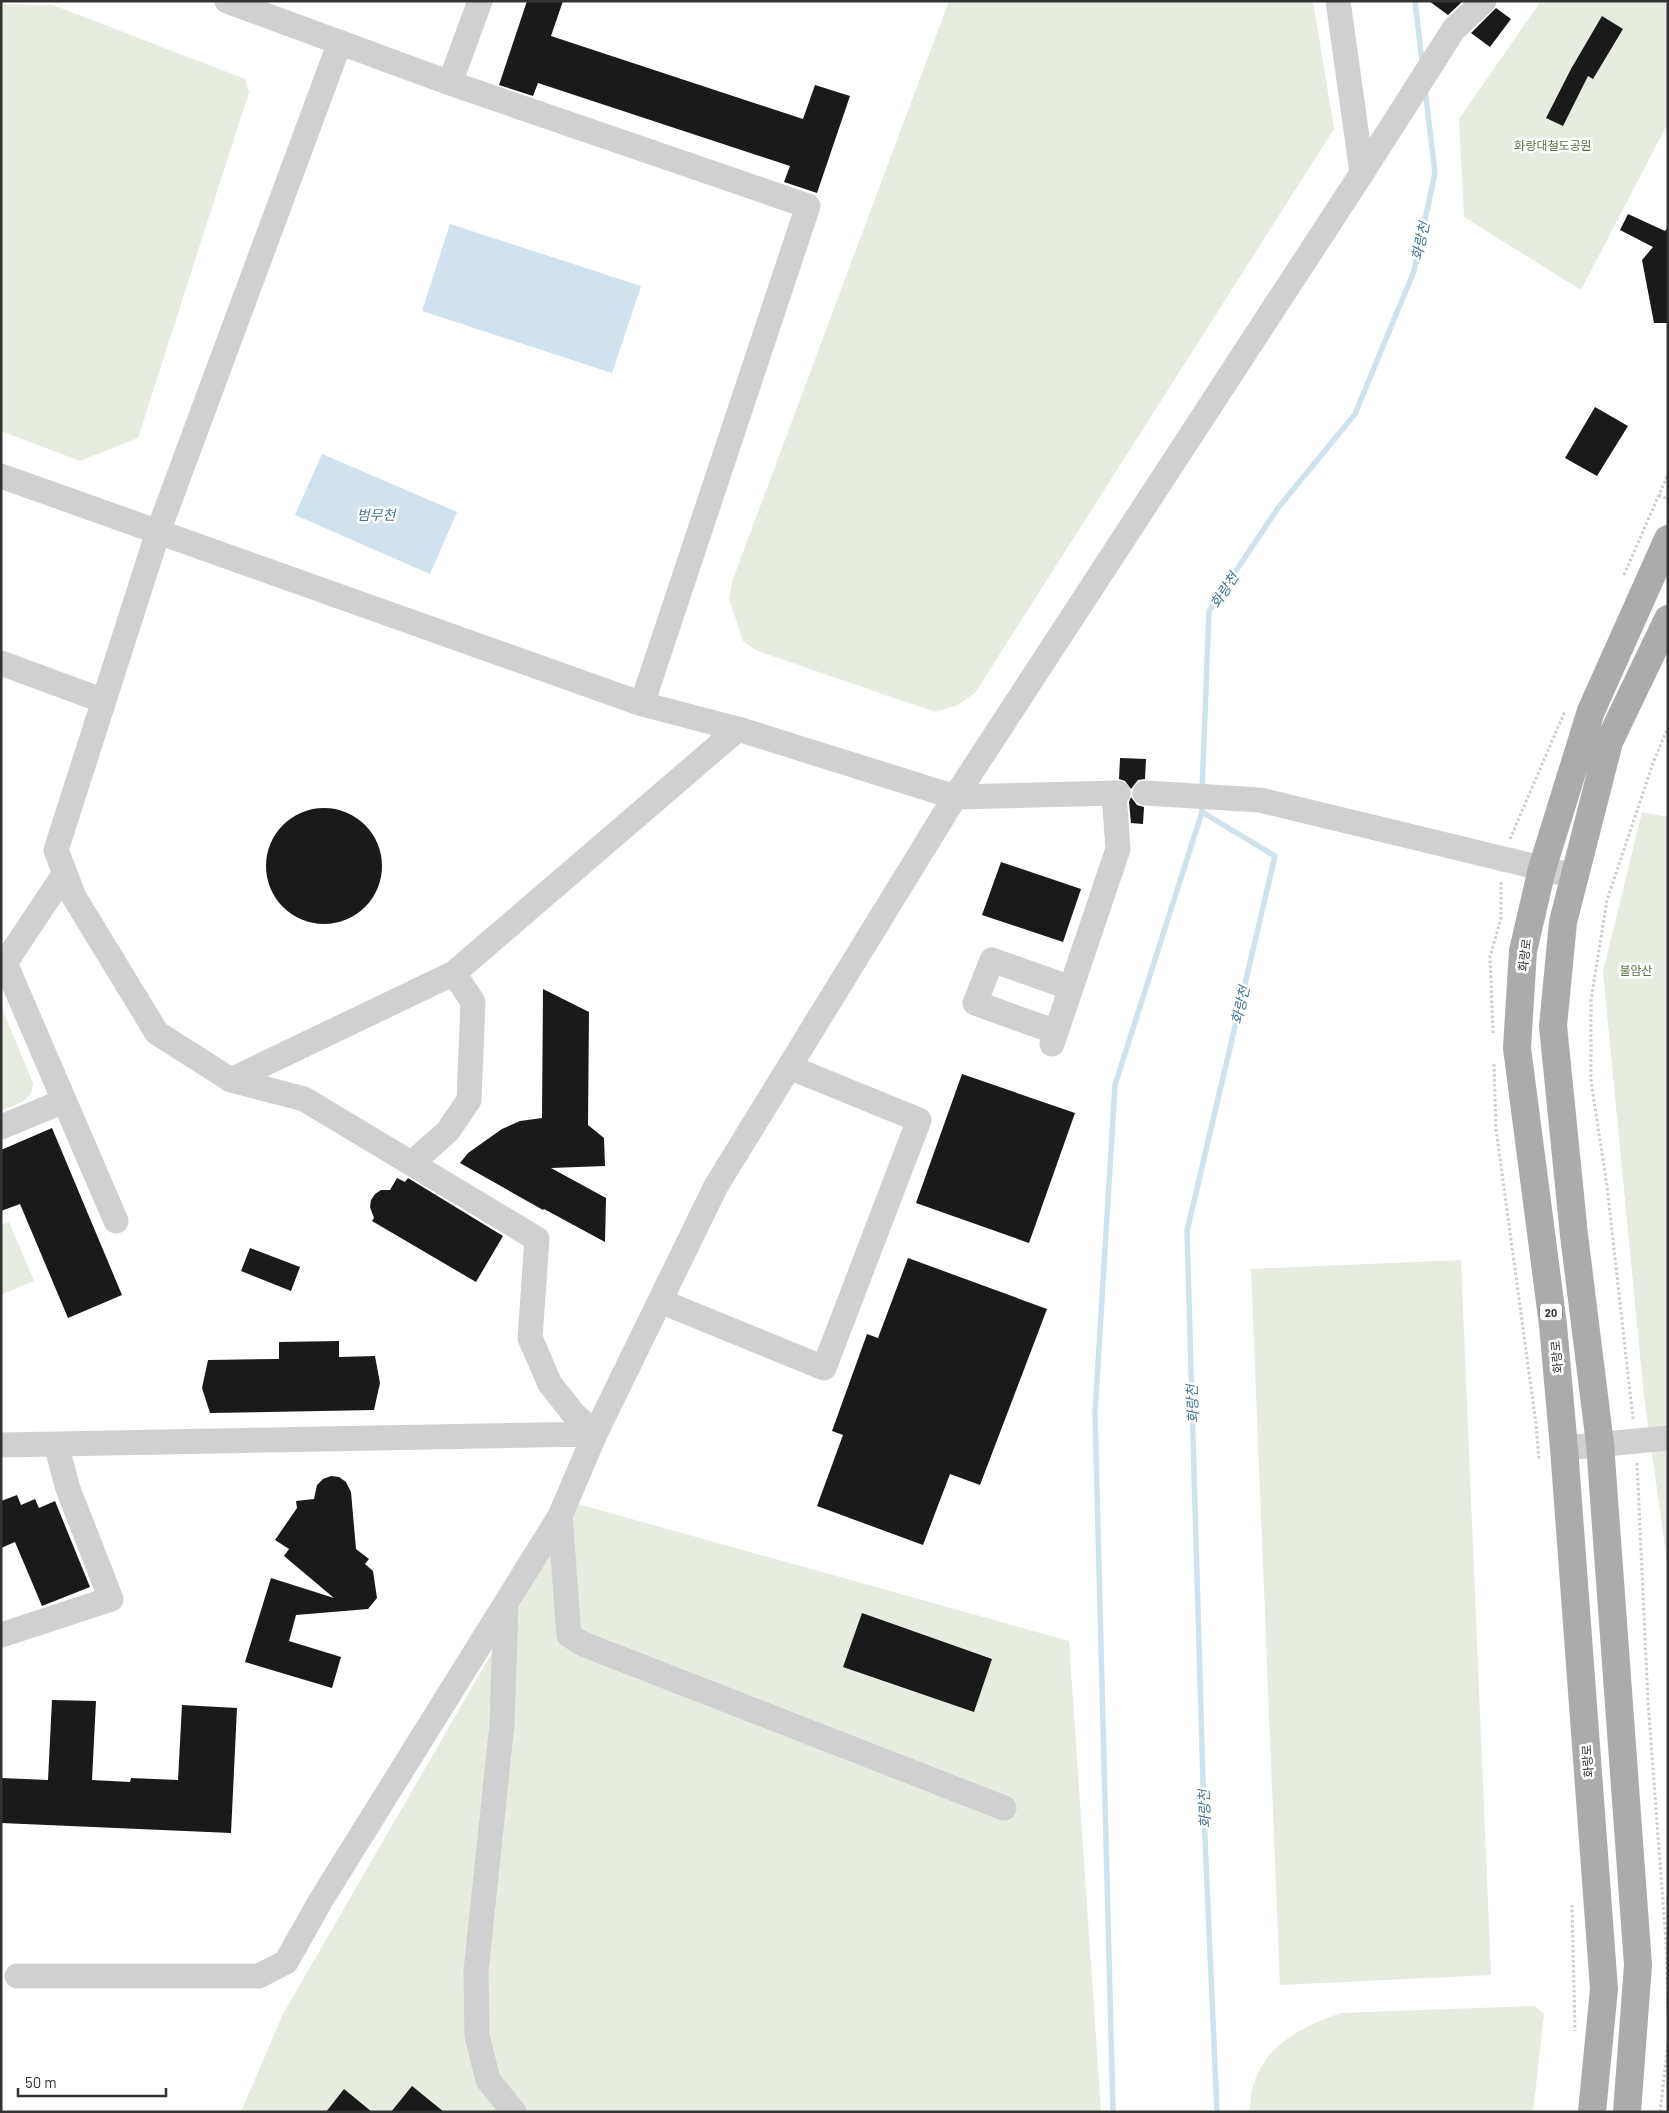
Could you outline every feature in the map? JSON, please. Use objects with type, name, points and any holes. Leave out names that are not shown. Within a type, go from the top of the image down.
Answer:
[{"type":"main road","name":"화랑로","points":[[1592,2112],[1604,1989],[1564,1448],[1553,1325],[1517,1048],[1523,951],[1542,869],[1591,711],[1668,539]]},
{"type":"main road","points":[[1627,2112],[1638,1965],[1600,1444],[1574,1235],[1553,1026],[1563,922],[1609,742],[1668,619]]},
{"type":"street","points":[[227,1],[450,83],[808,206],[642,704]]},
{"type":"street","points":[[450,83],[480,1]]},
{"type":"street","points":[[1338,1],[1362,173]]},
{"type":"street","points":[[1454,1],[1454,29]]},
{"type":"street","points":[[17,1976],[259,1976],[286,1962],[321,1900],[560,1516],[594,1434],[716,1186],[955,797],[1454,29],[1484,1]]},
{"type":"street","points":[[340,42],[158,532],[56,850],[74,897],[158,1032],[231,1080],[304,1099],[537,1239],[530,1338],[550,1384],[573,1413],[594,1434]]},
{"type":"street","points":[[1,476],[642,704],[738,729],[955,797],[1116,793],[1118,849],[1071,988],[1054,1038],[975,1002],[992,960],[1071,988]]},
{"type":"street","points":[[1,662],[104,700]]},
{"type":"street","points":[[231,1080],[454,973],[738,729]]},
{"type":"street","points":[[1146,793],[1260,800],[1574,876]]},
{"type":"street","points":[[65,873],[3,964],[116,1221]]},
{"type":"street","points":[[412,1164],[448,1131],[469,1100],[473,1002],[454,973]]},
{"type":"street","points":[[660,1300],[824,1368],[919,1120],[789,1067]]},
{"type":"street","points":[[1,1127],[64,1101]]},
{"type":"street","points":[[1,1445],[594,1434]]},
{"type":"street","points":[[1564,1448],[1668,1438]]},
{"type":"street","points":[[1,1635],[111,1598],[68,1489],[56,1444]]},
{"type":"street","points":[[560,1516],[569,1635],[583,1644],[1004,1808]]},
{"type":"street","points":[[506,1603],[502,1724],[476,1980],[477,2034],[488,2080],[514,2112]]},
{"type":"path","points":[[1659,495],[1668,499]]},
{"type":"path","points":[[1668,727],[1640,800],[1607,900],[1591,1000],[1591,1081],[1607,1186],[1635,1441],[1648,1702],[1666,1942],[1668,2014]]},
{"type":"path","points":[[1660,2112],[1668,2043]]},
{"type":"green space","points":[[949,1],[1313,1],[1334,129],[975,693],[958,705],[935,712],[755,650],[743,641],[729,598],[733,579]]},
{"type":"green space","name":"화랑대철도공원","points":[[1541,1],[1668,1],[1668,123],[1581,290],[1464,217],[1459,119]]},
{"type":"green space","points":[[1,4],[53,5],[245,79],[249,92],[138,438],[80,461],[1,431]]},
{"type":"green space","name":"불암산","points":[[1642,812],[1668,817],[1668,1569],[1644,1396],[1603,972]]},
{"type":"green space","points":[[1,1006],[33,1083],[27,1098],[18,1104],[1,1110]]},
{"type":"green space","points":[[9,1222],[34,1281],[1,1295],[1,1225]]},
{"type":"green space","points":[[1461,1260],[1491,1975],[1280,1985],[1251,1269]]},
{"type":"green space","points":[[578,1504],[1069,1641],[1101,2112],[241,2112],[283,2014]]},
{"type":"green space","points":[[1535,2006],[1544,2014],[1533,2112],[1250,2112],[1252,2092],[1257,2075],[1277,2047],[1306,2027],[1341,2013]]},
{"type":"water","points":[[450,224],[641,286],[612,373],[422,311]]},
{"type":"water","name":"범무천","points":[[322,454],[457,512],[430,574],[295,515]]},
{"type":"building","points":[[527,1],[563,1],[551,36],[803,119],[815,85],[850,96],[817,193],[784,182],[790,166],[538,83],[533,96],[499,85]]},
{"type":"building","points":[[1429,1],[1463,1],[1448,15]]},
{"type":"building","points":[[1496,8],[1511,19],[1490,47],[1471,33]]},
{"type":"building","points":[[1602,16],[1623,29],[1593,79],[1588,76],[1563,126],[1546,118],[1571,69]]},
{"type":"building","points":[[1628,214],[1665,231],[1668,227],[1668,323],[1654,323],[1642,260],[1653,247],[1620,230]]},
{"type":"building","points":[[1595,407],[1628,426],[1597,476],[1565,458]]},
{"type":"building","points":[[1120,758],[1146,759],[1145,779],[1138,780],[1131,789],[1125,781],[1119,779]]},
{"type":"building","points":[[1131,797],[1137,805],[1144,807],[1143,824],[1131,823],[1129,802]]},
{"type":"building","points":[[324,808],[346,813],[365,825],[377,844],[382,866],[377,888],[365,907],[346,919],[324,924],[302,919],[283,907],[271,888],[266,866],[271,844],[283,825],[302,813]]},
{"type":"building","points":[[1001,862],[1081,889],[1063,942],[982,915]]},
{"type":"building","points":[[543,989],[589,1012],[588,1125],[604,1138],[605,1166],[551,1168],[606,1198],[605,1242],[543,1210],[460,1163],[468,1153],[502,1129],[520,1121],[542,1118]]},
{"type":"building","points":[[962,1074],[1075,1113],[1029,1243],[916,1203]]},
{"type":"building","points":[[52,1128],[122,1295],[68,1318],[20,1204],[1,1211],[1,1150]]},
{"type":"building","points":[[397,1178],[405,1182],[408,1178],[503,1236],[476,1282],[372,1221],[374,1218],[370,1207],[371,1200],[381,1190],[390,1190]]},
{"type":"building","points":[[250,1248],[300,1267],[291,1291],[241,1271]]},
{"type":"building","points":[[908,1258],[1047,1309],[980,1485],[950,1474],[923,1545],[817,1506],[843,1435],[832,1431],[867,1334],[878,1338]]},
{"type":"building","points":[[339,1341],[339,1357],[375,1356],[380,1383],[374,1410],[210,1413],[202,1388],[208,1360],[279,1359],[279,1342]]},
{"type":"building","points":[[331,1476],[339,1477],[346,1482],[351,1492],[356,1549],[369,1559],[365,1564],[373,1571],[377,1598],[368,1609],[296,1615],[289,1641],[341,1657],[332,1688],[245,1662],[271,1578],[334,1598],[284,1556],[289,1549],[275,1540],[297,1508],[296,1501],[314,1499],[317,1485],[323,1479]]},
{"type":"building","points":[[17,1495],[21,1505],[35,1499],[39,1508],[55,1501],[90,1587],[42,1606],[15,1542],[1,1548],[1,1501]]},
{"type":"building","points":[[862,1613],[992,1659],[974,1712],[843,1667]]},
{"type":"building","points":[[52,1700],[96,1701],[92,1780],[130,1782],[131,1778],[178,1780],[182,1705],[237,1708],[231,1833],[1,1823],[1,1778],[48,1780]]},
{"type":"building","points":[[412,2086],[444,2112],[391,2112]]},
{"type":"building","points":[[344,2089],[372,2112],[326,2112]]},
{"type":"waterway","name":"화랑천","points":[[1415,1],[1422,62]]},
{"type":"waterway","name":"화랑천","points":[[1202,792],[1209,611],[1278,508],[1355,414],[1414,271],[1435,173],[1425,89]]},
{"type":"waterway","name":"화랑천","points":[[1202,803],[1202,812],[1275,856],[1187,1231],[1204,1816],[1217,2112]]},
{"type":"waterway","points":[[1113,2112],[1095,1413],[1115,1085],[1202,812]]}]
